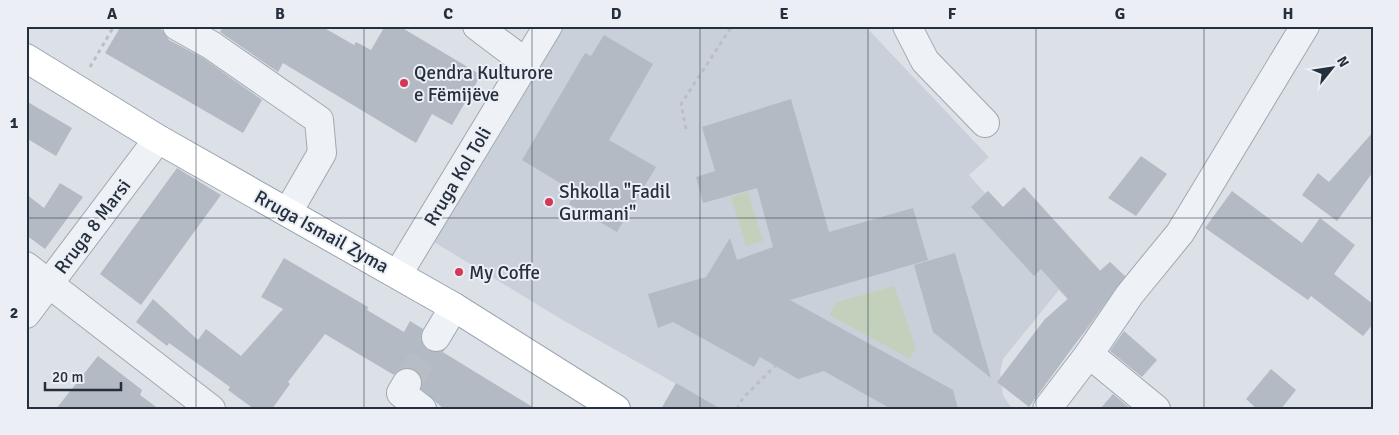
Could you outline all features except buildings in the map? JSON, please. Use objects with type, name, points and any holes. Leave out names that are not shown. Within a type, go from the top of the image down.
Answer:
[{"type":"main road","name":"Rruga Ismail Zyma","points":[[26,58],[158,139],[454,307],[616,409]]},
{"type":"street","points":[[177,26],[208,35],[318,120],[322,153],[288,212]]},
{"type":"street","points":[[477,26],[526,63]]},
{"type":"street","name":"Rruga Kol Toli","points":[[398,274],[548,26]]},
{"type":"street","points":[[907,26],[925,61],[985,123]]},
{"type":"street","points":[[1047,409],[1089,354],[1130,294],[1180,233],[1305,26]]},
{"type":"street","name":"Rruga 8 Marsi","points":[[26,314],[158,139]]},
{"type":"street","points":[[26,266],[211,409]]},
{"type":"street","points":[[436,337],[454,307]]},
{"type":"street","points":[[1089,354],[1156,409]]},
{"type":"street","points":[[407,383],[401,393],[422,409]]},
{"type":"path","points":[[97,55],[114,26]]},
{"type":"path","points":[[686,129],[682,104],[732,26]]},
{"type":"path","points":[[737,409],[743,398],[775,366]]},
{"type":"shaded area","points":[[556,26],[865,26],[989,157],[969,175],[985,193],[988,191],[1003,207],[1024,187],[1100,270],[1110,262],[1129,280],[1075,344],[1049,316],[1067,299],[1059,290],[1003,359],[1000,373],[1003,395],[1012,409],[721,409],[566,322],[429,239]]},
{"type":"green space","points":[[748,192],[763,241],[746,246],[731,197]]},
{"type":"green space","points":[[894,286],[916,347],[910,359],[829,315],[837,302]]},
{"type":"tunnel","points":[[407,383],[436,337]]},
{"type":"place","name":"Qendra Kulturore e Fëmijëve","points":[[404,83]]},
{"type":"place","name":"Shkolla \"Fadil Gurmani\"","points":[[549,202]]},
{"type":"place","name":"My Coffe","points":[[459,272]]}]
